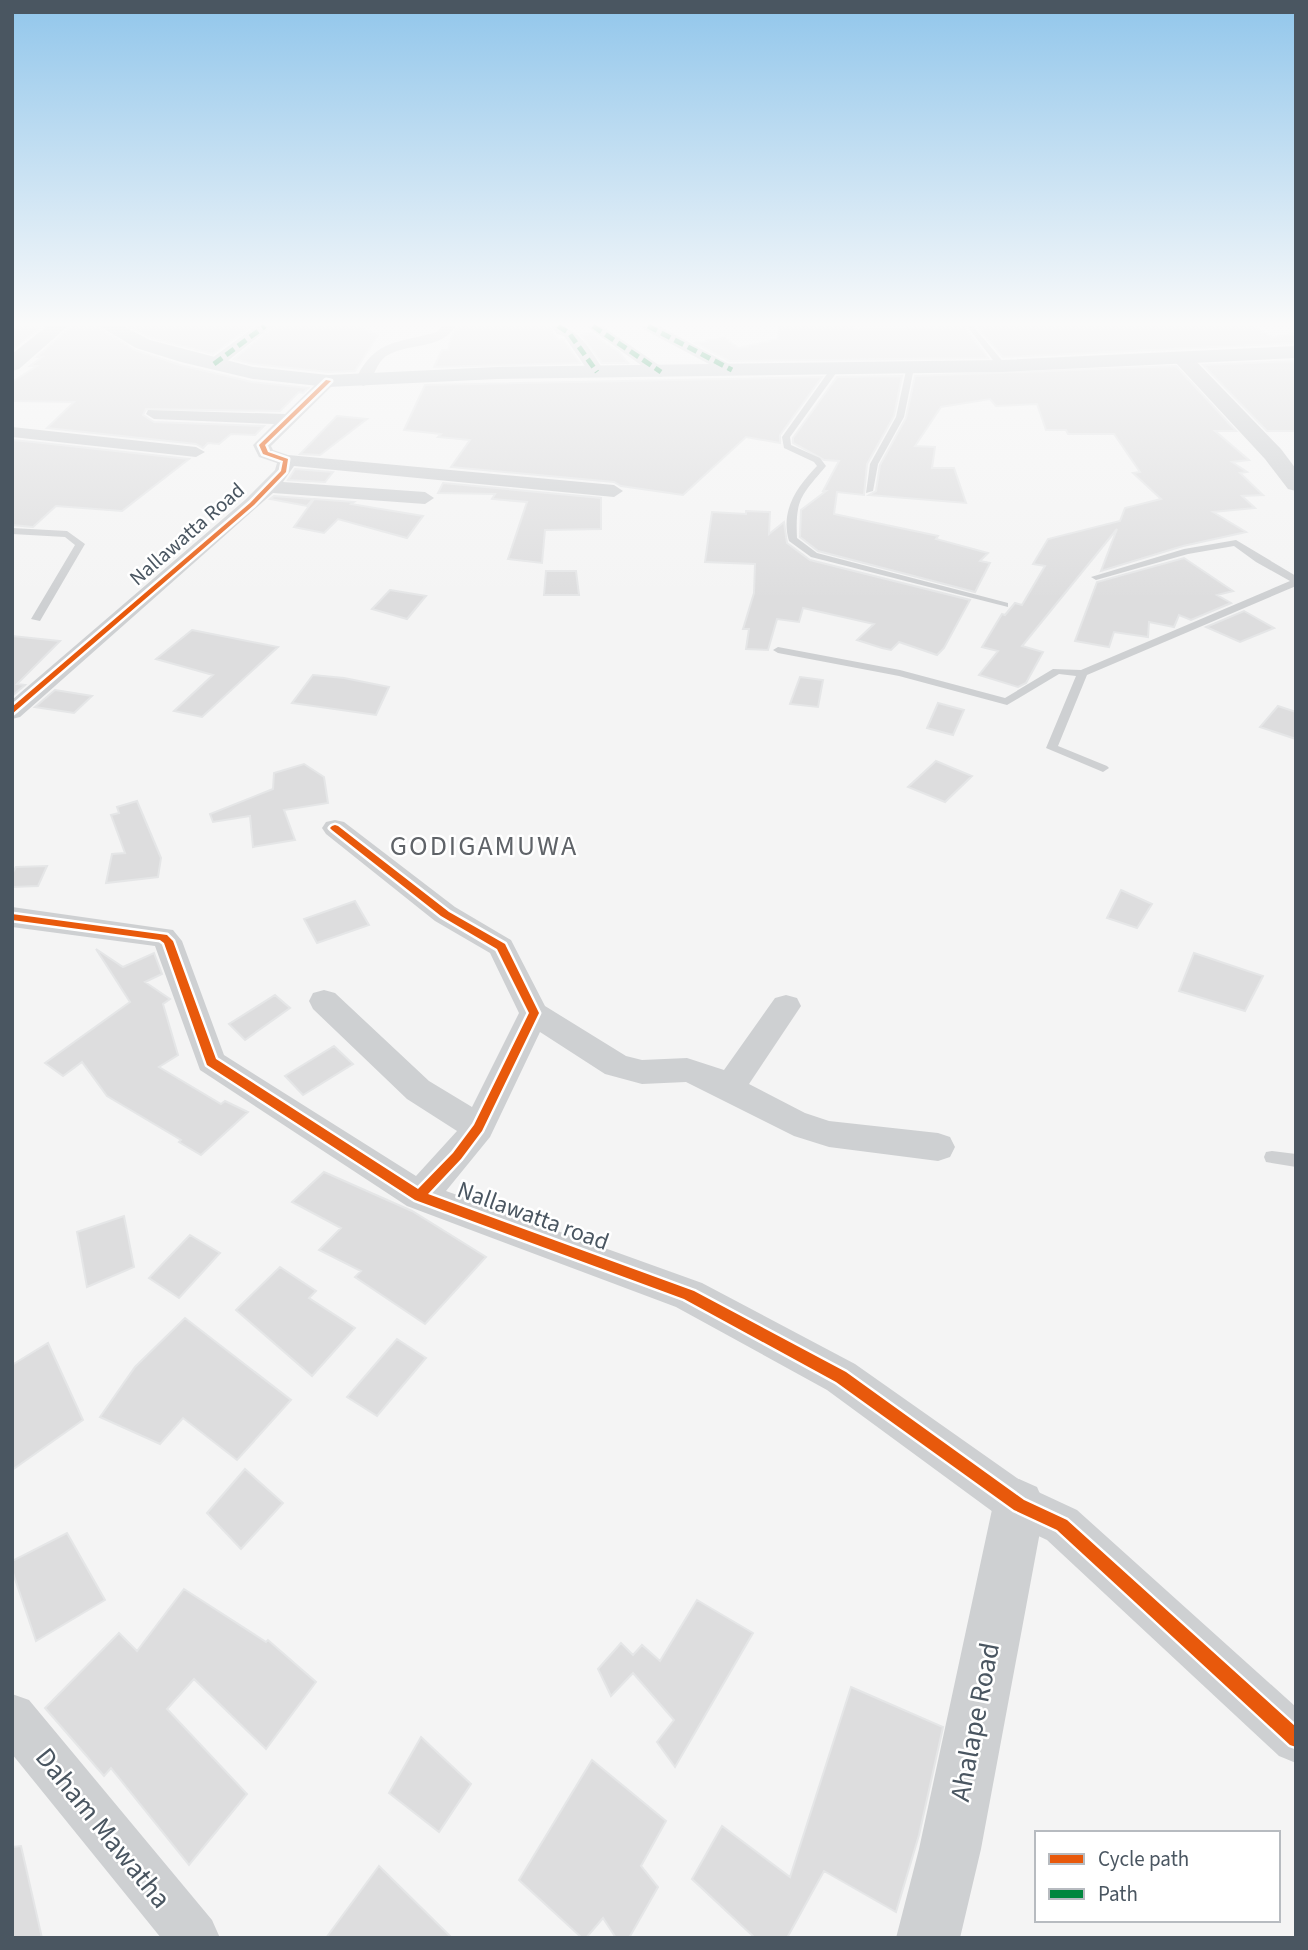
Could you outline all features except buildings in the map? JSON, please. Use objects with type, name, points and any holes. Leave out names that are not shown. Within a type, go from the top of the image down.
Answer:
[{"type":"street","points":[[235,417],[289,419]]},
{"type":"street","points":[[1238,417],[1273,454],[1296,484]]},
{"type":"street","points":[[289,419],[262,445],[265,453],[286,460],[614,491]]},
{"type":"street","points":[[12,432],[197,452]]},
{"type":"street","name":"Nallawatta Road","points":[[12,712],[252,504],[284,471],[286,460]]},
{"type":"street","points":[[269,487],[425,498]]},
{"type":"street","points":[[252,504],[316,506]]},
{"type":"street","points":[[335,828],[445,914],[501,947],[534,1013],[616,1065],[642,1072],[687,1070],[794,1123],[829,1134],[938,1147]]},
{"type":"street","name":"Nallawatta road","points":[[12,917],[163,937],[168,941],[211,1062],[419,1196],[689,1295],[841,1377],[1019,1505],[1062,1525],[1296,1739]]},
{"type":"street","points":[[324,1001],[418,1090],[478,1128]]},
{"type":"street","points":[[728,1089],[786,1006]]},
{"type":"street","points":[[419,1196],[457,1156],[478,1128],[534,1013]]},
{"type":"street","name":"Ahalape Road","points":[[928,1938],[950,1849],[1019,1505]]},
{"type":"street","name":"Daham Mawatha","points":[[12,1717],[194,1938]]},
{"type":"lane","points":[[800,417],[786,437],[787,446],[817,460],[822,466],[797,493],[791,513],[792,539],[814,555],[1004,605]]},
{"type":"lane","points":[[869,491],[874,464],[899,417]]},
{"type":"lane","points":[[12,531],[67,534],[80,544],[36,619]]},
{"type":"lane","points":[[1097,577],[1187,551],[1236,543],[1296,581]]},
{"type":"lane","points":[[778,650],[901,673],[999,702],[1007,702],[1057,671],[1082,673],[1296,581]]},
{"type":"lane","points":[[1082,673],[1052,748],[1103,768]]},
{"type":"lane","points":[[1272,1157],[1296,1161]]},
{"type":"cycle path","points":[[12,712],[252,504],[284,471],[286,460],[265,453],[262,445],[291,417]]},
{"type":"cycle path","points":[[335,828],[445,914],[501,947],[534,1013],[478,1128],[457,1156],[419,1196]]},
{"type":"cycle path","points":[[12,917],[163,937],[168,941],[211,1062],[419,1196],[689,1295],[841,1377],[1019,1505],[1062,1525],[1296,1739]]},
{"type":"district","name":"GODIGAMUWA","points":[[484,846]]}]
